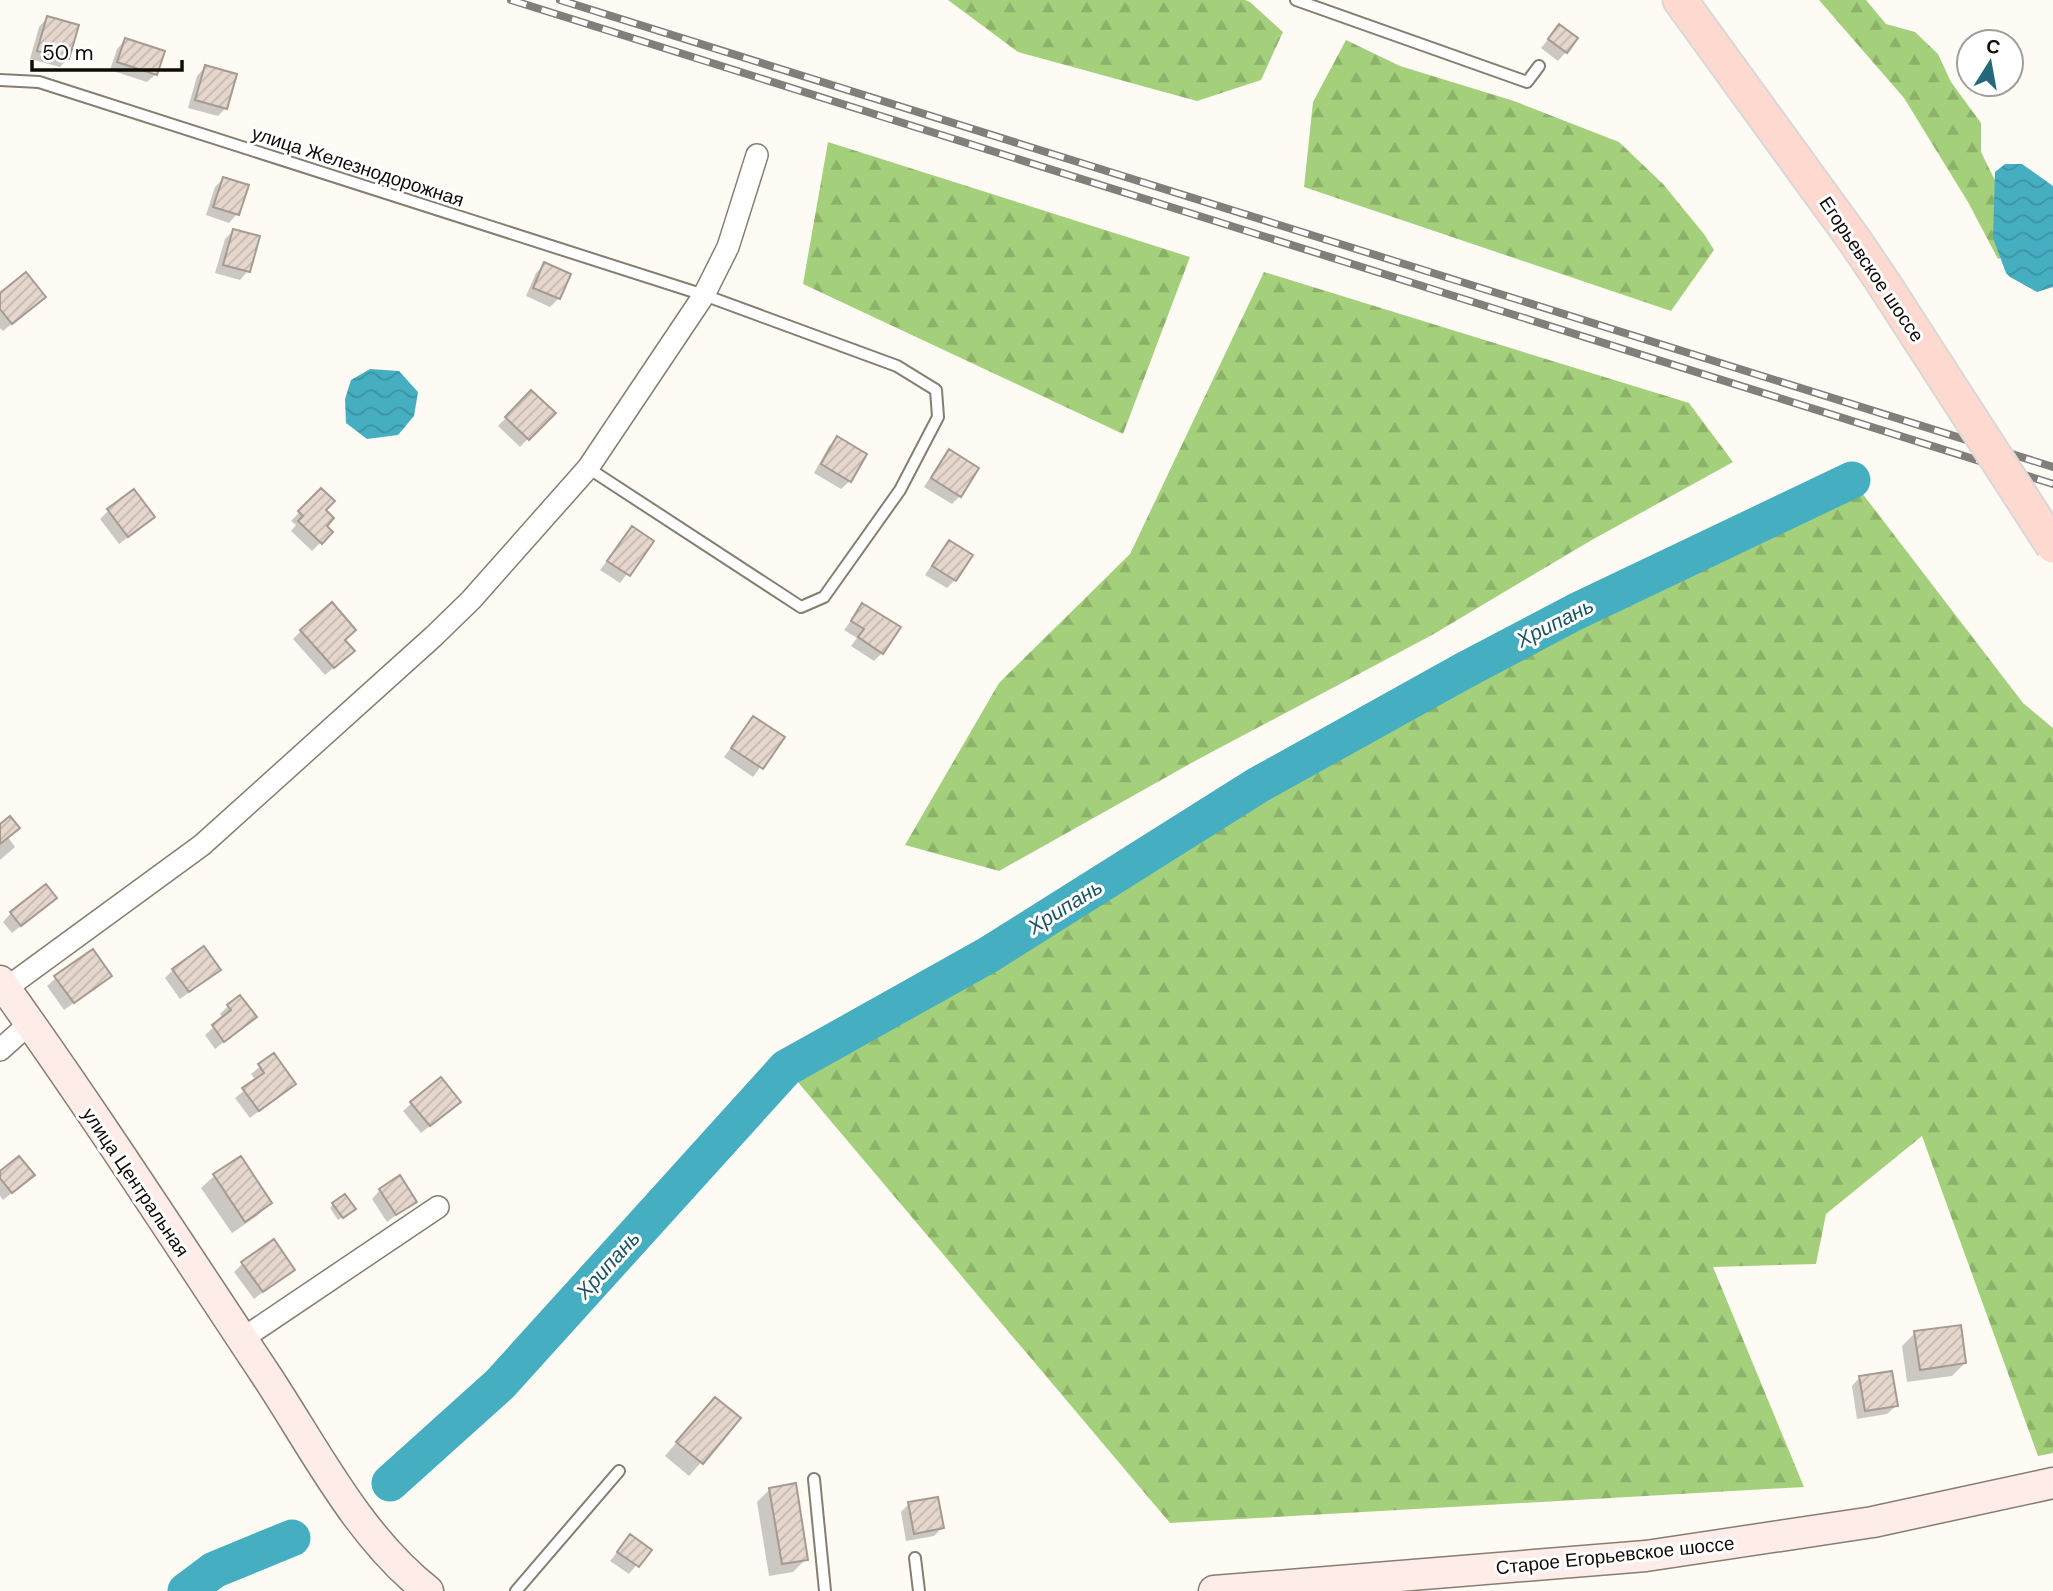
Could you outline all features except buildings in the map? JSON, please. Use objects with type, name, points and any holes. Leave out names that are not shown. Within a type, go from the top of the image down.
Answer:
[{"type":"main road","name":"Егорьевское шоссе","points":[[1680,0],[1855,241],[2053,546]]},
{"type":"main road","name":"улица Центральная","points":[[3,985],[266,1375],[348,1503],[401,1569],[428,1591]]},
{"type":"main road","name":"Старое Егорьевское шоссе","points":[[1214,1591],[1646,1556],[1873,1522],[2053,1483]]},
{"type":"street","points":[[3,985],[202,845],[471,600],[588,468],[704,295],[728,247],[757,155]]},
{"type":"street","points":[[0,1050],[30,1023]]},
{"type":"street","points":[[242,1339],[438,1207]]},
{"type":"lane","points":[[1297,0],[1527,82],[1539,66]]},
{"type":"lane","name":"улица Железнодорожная","points":[[0,80],[39,82],[704,295],[897,366],[936,390],[938,417],[900,490],[824,597],[801,607],[588,468]]},
{"type":"lane","points":[[516,1591],[620,1471]]},
{"type":"lane","points":[[814,1479],[825,1591]]},
{"type":"lane","points":[[915,1558],[919,1591]]},
{"type":"green space","points":[[948,0],[1245,0],[1283,32],[1261,80],[1197,101],[1018,52]]},
{"type":"green space","points":[[1819,0],[1866,0],[1886,24],[1915,32],[1938,54],[1955,87],[1955,98],[1963,98],[1981,123],[1981,152],[2011,213],[2011,254],[1998,259],[1968,202],[1904,98]]},
{"type":"green space","points":[[1346,40],[1400,66],[1514,101],[1619,142],[1663,184],[1714,250],[1671,311],[1304,187],[1313,102]]},
{"type":"green space","points":[[828,142],[1190,257],[1123,434],[803,284]]},
{"type":"green space","points":[[1264,272],[1689,403],[1733,462],[1590,541],[1432,635],[1195,761],[999,871],[905,845],[999,683],[1130,554]]},
{"type":"green space","points":[[1852,480],[2023,703],[2053,728],[2053,1453],[2038,1456],[1922,1136],[1826,1214],[1816,1264],[1713,1267],[1804,1487],[1170,1523],[786,1068],[988,955],[1258,785],[1465,670],[1575,612]]},
{"type":"water","points":[[2005,164],[2022,164],[2053,186],[2053,287],[2037,292],[2006,273],[1993,238],[1995,172]]},
{"type":"water","points":[[370,369],[399,371],[418,392],[414,416],[398,435],[367,439],[346,423],[345,399],[351,380]]},
{"type":"waterway","name":"Хрипань","points":[[390,1483],[500,1384],[786,1068],[988,955],[1258,785],[1465,670],[1575,612],[1852,480]]},
{"type":"waterway","name":"Хрипань","points":[[186,1591],[214,1570],[292,1538]]},
{"type":"railway","points":[[511,0],[2053,484]]},
{"type":"railway","points":[[560,0],[2053,467]]}]
